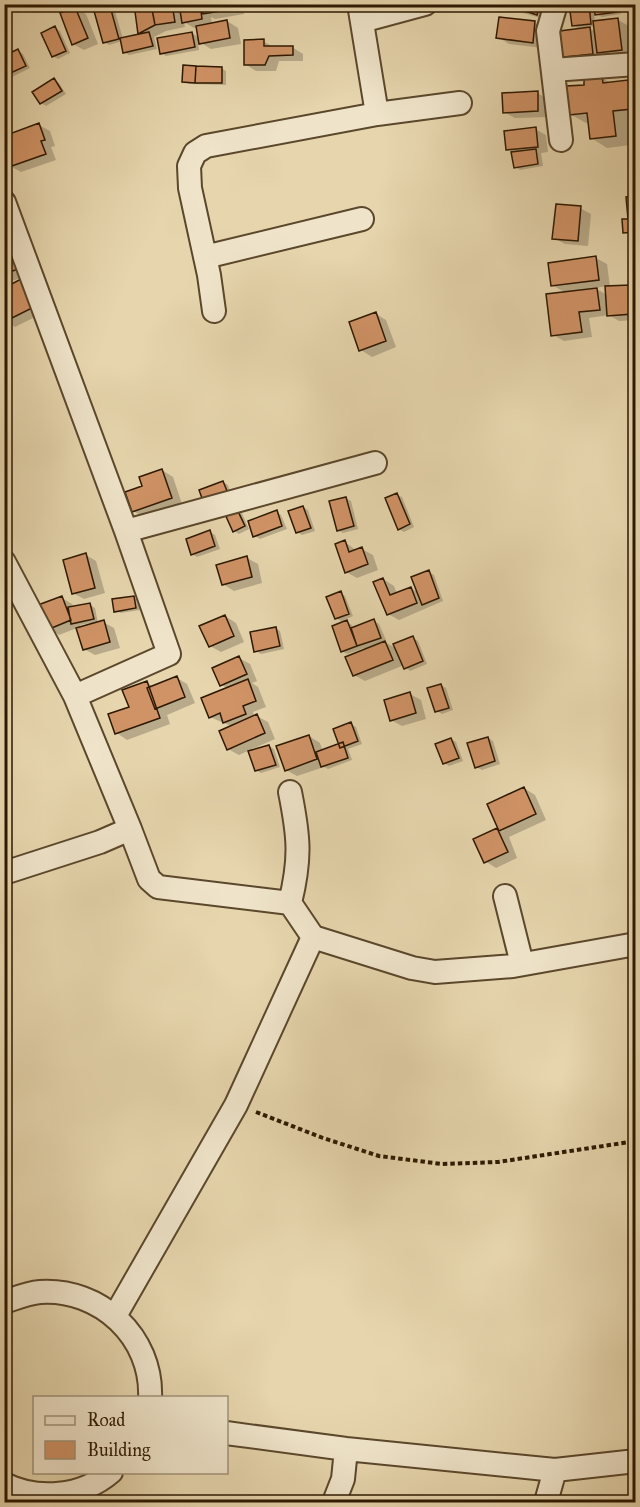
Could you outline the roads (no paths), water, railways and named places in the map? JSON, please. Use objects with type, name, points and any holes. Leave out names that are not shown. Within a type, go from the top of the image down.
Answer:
[{"type":"street","points":[[377,114],[361,13],[425,4]]},
{"type":"street","points":[[556,4],[548,31],[561,140]]},
{"type":"street","points":[[553,70],[636,64]]},
{"type":"street","points":[[214,311],[190,188],[189,166],[195,153],[206,146],[377,114],[460,103]]},
{"type":"street","points":[[4,202],[169,654],[75,696]]},
{"type":"street","points":[[205,256],[362,219]]},
{"type":"street","points":[[126,531],[375,463]]},
{"type":"street","points":[[4,562],[75,696],[149,879],[158,887],[290,903]]},
{"type":"street","points":[[290,792],[299,853],[290,903],[313,937],[412,968],[435,972],[522,964],[636,944]]},
{"type":"street","points":[[4,873],[100,842],[130,829]]},
{"type":"street","points":[[505,896],[522,964]]},
{"type":"street","points":[[115,1316],[236,1105],[313,937]]},
{"type":"street","points":[[4,1302],[39,1292],[60,1292],[98,1305],[115,1316],[127,1328],[144,1357],[150,1396]]},
{"type":"street","points":[[228,1433],[346,1449],[555,1470],[636,1461]]},
{"type":"street","points":[[334,1503],[343,1479],[346,1449]]},
{"type":"street","points":[[546,1503],[555,1470]]},
{"type":"street","points":[[4,1484],[14,1489],[60,1498],[109,1474]]}]
